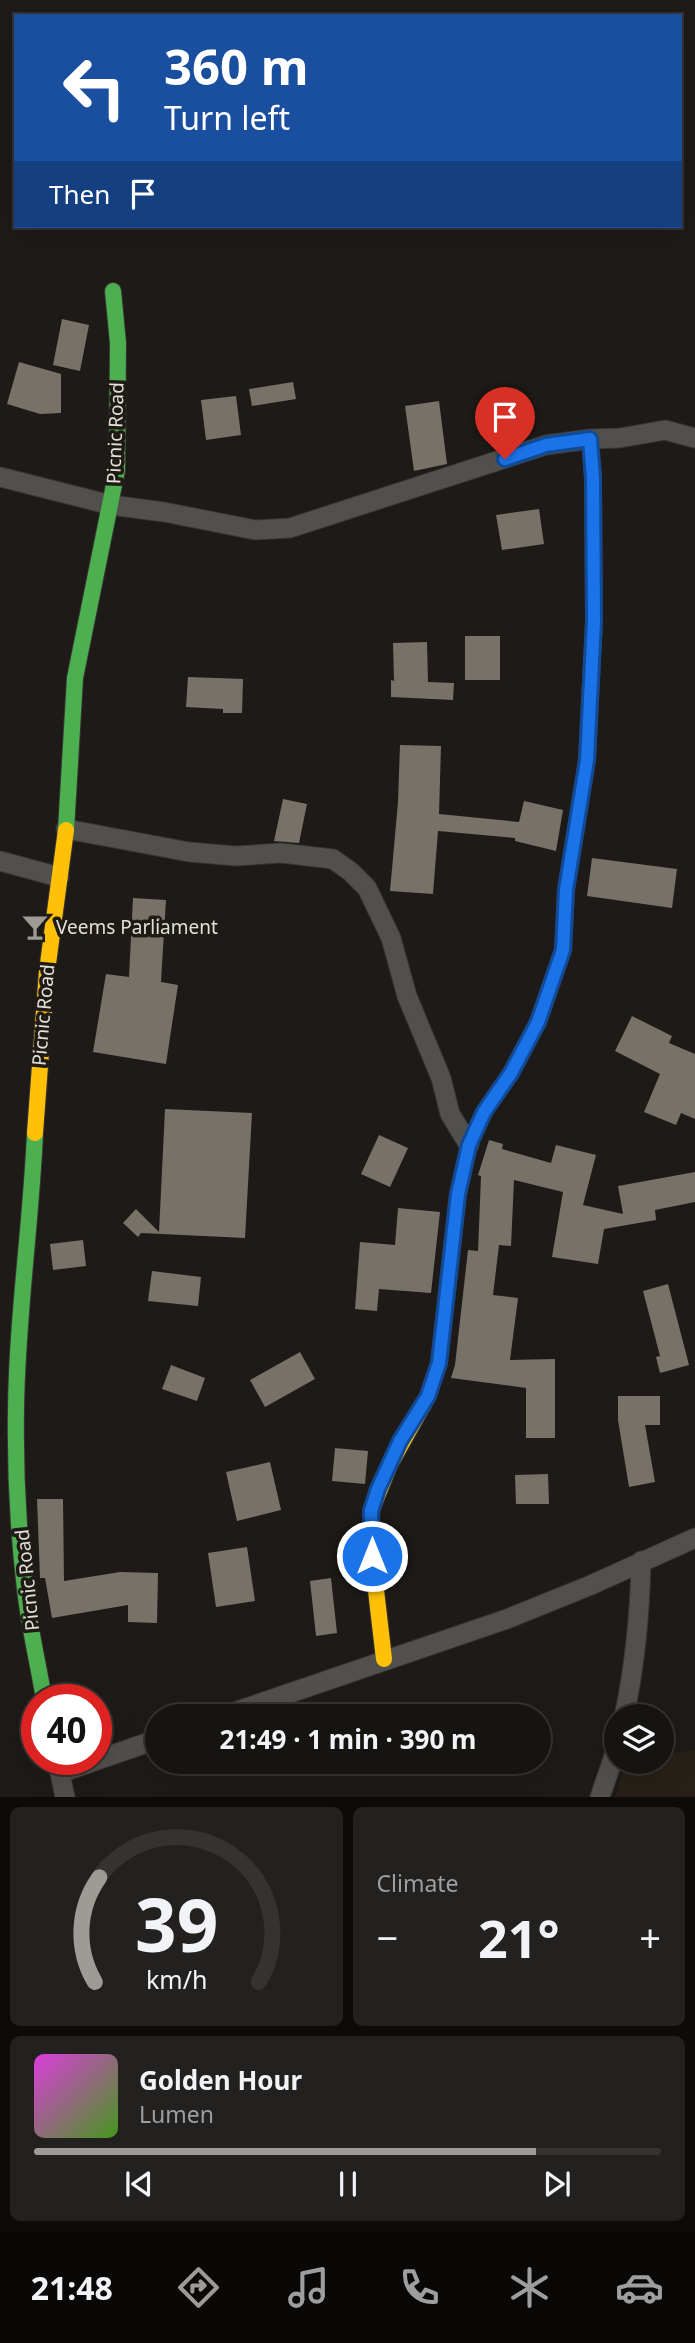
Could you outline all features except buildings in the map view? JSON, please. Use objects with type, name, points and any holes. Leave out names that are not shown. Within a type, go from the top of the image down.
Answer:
[{"type":"street","name":"Picnic Road","points":[[41,1684],[25,1590],[18,1497],[16,1408],[20,1329],[32,1203],[41,1036],[66,830],[75,677],[117,470],[118,343],[113,291]]},
{"type":"street","points":[[0,477],[111,505],[164,512],[255,530],[290,528],[546,445],[621,438],[665,430],[695,438]]},
{"type":"street","points":[[384,1659],[372,1556],[371,1511],[390,1464],[428,1396],[439,1363],[458,1194],[469,1145],[484,1112],[511,1073],[538,1022],[563,950],[566,890],[587,760],[594,621],[593,478],[590,439]]},
{"type":"street","points":[[66,830],[189,852],[236,856],[281,853],[333,859],[351,872],[367,888],[391,938],[407,996],[441,1078],[450,1114],[469,1145]]},
{"type":"street","points":[[0,861],[60,877]]},
{"type":"street","points":[[257,1704],[507,1619],[695,1538]]},
{"type":"street","points":[[626,1704],[640,1619],[641,1561]]},
{"type":"street","points":[[112,1752],[145,1743]]},
{"type":"street","points":[[600,1797],[608,1774]]},
{"type":"street","points":[[61,1775],[65,1797]]},
{"type":"shaded area","points":[[695,1750],[695,1797],[615,1797],[623,1774],[674,1774],[674,1753]]},
{"type":"traffic: fast","points":[[66,830],[75,678],[117,470],[118,343],[113,291]]},
{"type":"traffic: fast","points":[[434,1377],[439,1363],[458,1194],[469,1145],[484,1112],[511,1073],[538,1022],[563,950],[566,890],[587,760],[594,620],[593,478],[590,439]]},
{"type":"traffic: fast","points":[[35,1133],[19,1340],[16,1454],[25,1589],[41,1684]]},
{"type":"traffic: slow","points":[[35,1133],[47,971],[66,830]]},
{"type":"traffic: slow","points":[[384,1659],[372,1556],[371,1511],[390,1464],[428,1396],[434,1377]]},
{"type":"place","name":"Veems Parliament","points":[[35,927]]},
{"type":"route","points":[[372,1556],[371,1511],[378,1489],[400,1441],[428,1396],[439,1363],[458,1194],[469,1145],[484,1112],[511,1073],[538,1022],[563,950],[566,890],[587,760],[594,621],[593,478],[590,439],[546,445],[505,459]]}]
